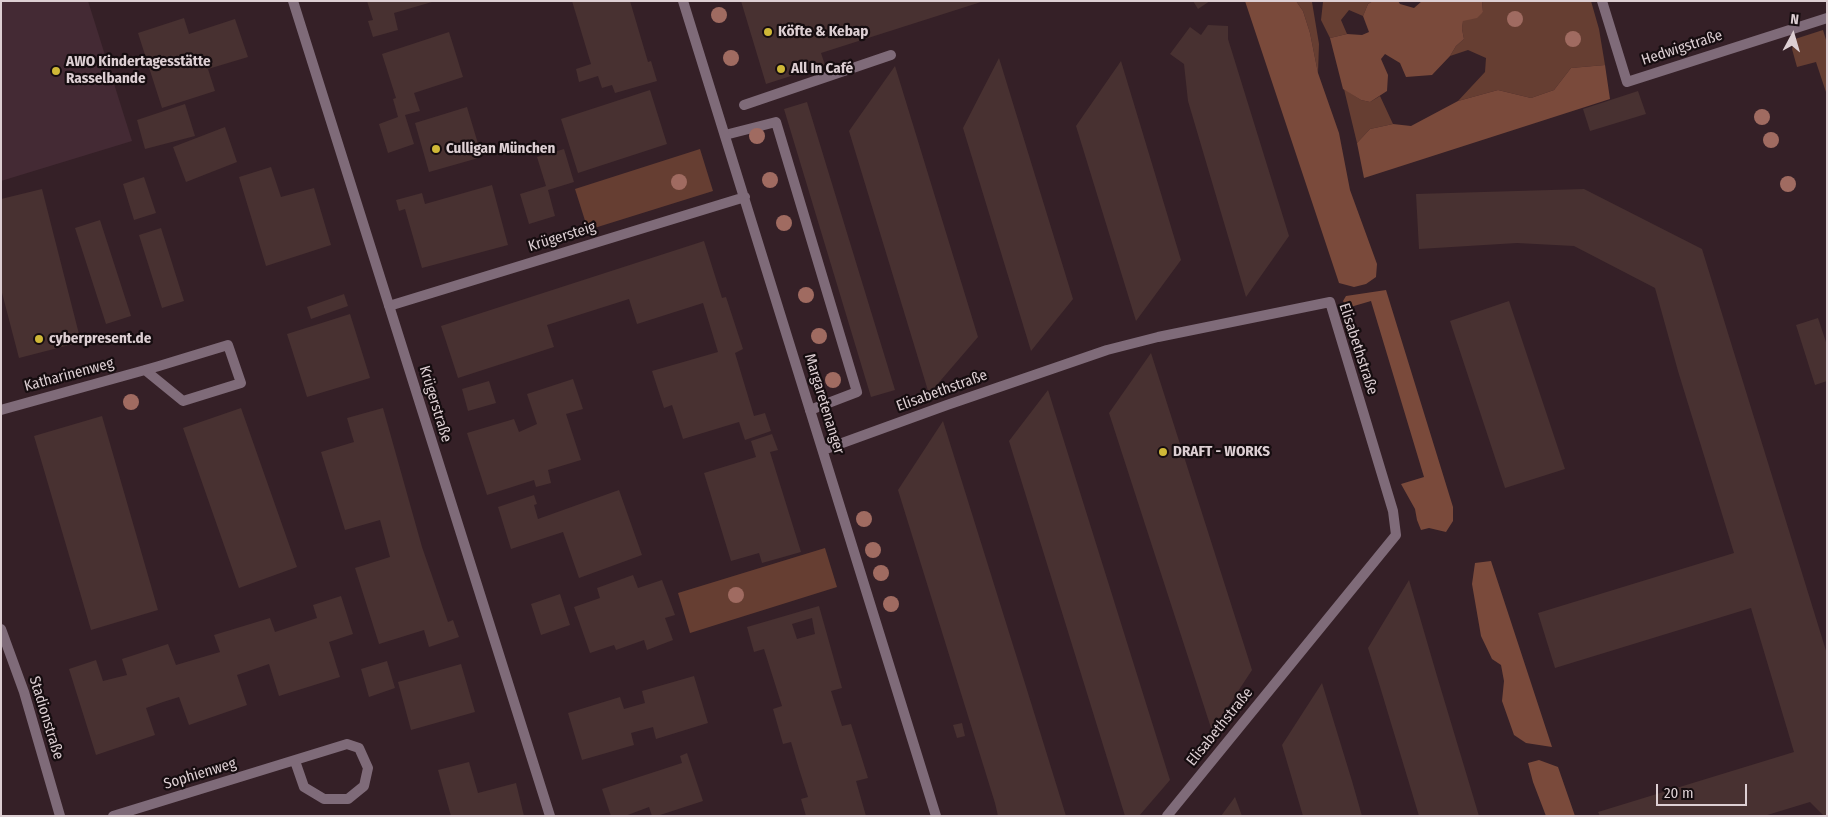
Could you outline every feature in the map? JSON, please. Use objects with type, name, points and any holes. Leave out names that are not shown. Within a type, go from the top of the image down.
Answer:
[{"type":"street","name":"Krügerstraße","points":[[293,1],[550,816]]},
{"type":"street","name":"Margaretenanger","points":[[683,1],[936,816]]},
{"type":"street","name":"Hedwigstraße","points":[[1602,1],[1627,82],[1826,18]]},
{"type":"street","points":[[744,105],[891,55]]},
{"type":"street","points":[[725,134],[776,122],[857,392],[810,410]]},
{"type":"street","name":"Krügersteig","points":[[389,306],[745,197]]},
{"type":"street","name":"Elisabethstraße","points":[[823,450],[991,389],[1107,350],[1158,337],[1330,302],[1393,511],[1396,535],[1168,816]]},
{"type":"street","name":"Katharinenweg","points":[[1,410],[228,345],[241,383],[183,401],[145,370]]},
{"type":"street","name":"Stadionstraße","points":[[1,629],[24,692],[60,816]]},
{"type":"street","name":"Sophienweg","points":[[113,816],[347,744],[359,748],[368,768],[364,786],[348,798],[324,798],[304,787],[295,761]]},
{"type":"shaded area","name":"AWO Kindertagesstätte Rasselbande","points":[[1,1],[88,1],[132,141],[1,181]]},
{"type":"shaded area","points":[[1245,1],[1296,1],[1303,11],[1310,33],[1318,73],[1339,133],[1350,190],[1377,264],[1376,277],[1366,284],[1354,287],[1339,283]]},
{"type":"shaded area","points":[[1296,1],[1373,1],[1368,4],[1363,16],[1349,10],[1341,20],[1347,34],[1330,38],[1321,20],[1323,2],[1312,2],[1319,44],[1318,73],[1310,33],[1303,11]]},
{"type":"shaded area","points":[[1373,1],[1398,1],[1400,4],[1414,8],[1422,1],[1482,1],[1483,12],[1477,18],[1463,21],[1464,39],[1432,75],[1406,77],[1400,63],[1385,54],[1381,59],[1388,75],[1387,91],[1370,102],[1361,100],[1343,89],[1330,38],[1347,34],[1362,35],[1369,32],[1363,16],[1368,4]]},
{"type":"shaded area","points":[[1482,1],[1591,1],[1599,29],[1605,65],[1571,68],[1554,90],[1531,98],[1498,90],[1458,101],[1485,72],[1486,58],[1468,50],[1450,56],[1456,46],[1464,39],[1463,20],[1483,12]]},
{"type":"shaded area","points":[[1823,30],[1827,43],[1827,95],[1816,62],[1797,67],[1792,49],[1795,39]]},
{"type":"shaded area","points":[[1605,65],[1610,99],[1364,178],[1357,143],[1370,129],[1393,124],[1411,126],[1458,101],[1498,90],[1531,98],[1554,90],[1571,68]]},
{"type":"shaded area","points":[[1344,89],[1361,100],[1370,102],[1380,96],[1393,124],[1370,129],[1357,143]]},
{"type":"shaded area","points":[[700,149],[713,191],[588,230],[575,189]]},
{"type":"shaded area","points":[[1386,290],[1453,507],[1453,521],[1446,532],[1429,528],[1421,530],[1415,509],[1401,484],[1424,477],[1371,301],[1347,308],[1343,301],[1346,296]]},
{"type":"shaded area","points":[[825,548],[837,587],[690,633],[678,593]]},
{"type":"shaded area","points":[[1491,561],[1552,747],[1526,743],[1514,735],[1502,701],[1504,681],[1501,665],[1492,659],[1481,636],[1472,584],[1475,563]]},
{"type":"shaded area","points":[[1539,760],[1558,767],[1575,816],[1546,816],[1528,763]]},
{"type":"building","points":[[367,1],[432,2],[394,13],[398,30],[373,37],[368,21],[373,20]]},
{"type":"building","points":[[572,1],[630,1],[648,62],[651,61],[657,81],[615,93],[612,85],[602,88],[598,76],[579,82],[576,69],[591,64]]},
{"type":"building","points":[[741,1],[981,2],[821,53],[825,65],[766,84]]},
{"type":"building","points":[[1193,1],[1210,1],[1198,9]]},
{"type":"building","points":[[184,18],[189,34],[235,19],[248,57],[208,69],[215,91],[162,108],[138,33]]},
{"type":"building","points":[[1208,25],[1228,26],[1228,39],[1289,236],[1246,297],[1188,101],[1184,64],[1170,54],[1190,27],[1201,35]]},
{"type":"building","points":[[449,32],[463,77],[414,93],[420,111],[405,115],[414,144],[388,153],[379,124],[398,117],[393,99],[396,98],[382,54]]},
{"type":"building","points":[[999,58],[1073,299],[1031,351],[963,128]]},
{"type":"building","points":[[1121,61],[1181,260],[1136,321],[1076,126]]},
{"type":"building","points":[[895,66],[978,337],[929,394],[849,131]]},
{"type":"building","points":[[650,90],[667,144],[578,173],[561,119]]},
{"type":"building","points":[[1638,91],[1646,114],[1590,131],[1583,109]]},
{"type":"building","points":[[807,102],[895,390],[871,397],[784,109]]},
{"type":"building","points":[[185,104],[195,136],[145,149],[137,120]]},
{"type":"building","points":[[467,107],[482,157],[429,172],[415,123]]},
{"type":"building","points":[[225,127],[237,162],[186,182],[173,147]]},
{"type":"building","points":[[564,149],[574,182],[548,190],[555,216],[529,224],[520,194],[546,186],[537,157]]},
{"type":"building","points":[[271,167],[281,197],[314,188],[331,245],[266,266],[239,177]]},
{"type":"building","points":[[144,177],[156,213],[134,220],[123,184]]},
{"type":"building","points":[[492,185],[508,245],[422,268],[405,209],[399,211],[396,200],[422,193],[425,204]]},
{"type":"building","points":[[42,189],[81,342],[19,358],[1,289],[1,199]]},
{"type":"building","points":[[1584,189],[1702,249],[1827,654],[1827,816],[1824,816],[1810,802],[1764,816],[1600,816],[1598,812],[1794,752],[1751,608],[1555,668],[1538,613],[1734,553],[1678,371],[1655,288],[1574,246],[1517,243],[1419,249],[1416,194]]},
{"type":"building","points":[[100,220],[131,316],[106,324],[75,228]]},
{"type":"building","points":[[161,228],[184,301],[162,308],[139,235]]},
{"type":"building","points":[[704,241],[722,298],[726,297],[743,349],[735,353],[754,416],[765,413],[771,431],[745,440],[739,422],[683,439],[672,405],[664,408],[652,371],[718,352],[703,303],[637,324],[629,299],[547,325],[554,347],[458,378],[441,326]]},
{"type":"building","points":[[344,294],[348,306],[311,319],[307,307]]},
{"type":"building","points":[[1509,301],[1565,469],[1505,488],[1450,321]]},
{"type":"building","points":[[350,314],[370,378],[307,397],[287,334]]},
{"type":"building","points":[[1818,318],[1827,345],[1827,381],[1815,385],[1796,325]]},
{"type":"building","points":[[1151,353],[1252,670],[1212,731],[1109,413]]},
{"type":"building","points":[[573,379],[583,409],[566,414],[581,460],[548,470],[551,483],[536,487],[534,480],[487,495],[467,433],[514,419],[519,432],[537,424],[527,394]]},
{"type":"building","points":[[489,381],[496,403],[468,411],[462,389]]},
{"type":"building","points":[[1048,390],[1170,780],[1139,816],[1125,816],[1009,441]]},
{"type":"building","points":[[241,408],[297,567],[239,588],[183,428]]},
{"type":"building","points":[[383,408],[422,547],[448,622],[453,620],[459,637],[429,647],[424,630],[379,644],[355,568],[390,557],[380,520],[345,530],[321,452],[354,442],[347,418]]},
{"type":"building","points":[[102,416],[158,610],[91,630],[34,436]]},
{"type":"building","points":[[943,421],[1066,816],[998,816],[898,490]]},
{"type":"building","points":[[772,434],[778,450],[770,452],[801,552],[762,563],[759,553],[731,561],[704,473],[756,457],[751,441]]},
{"type":"building","points":[[619,490],[642,555],[579,578],[563,532],[511,549],[498,507],[534,495],[537,504],[534,505],[538,519]]},
{"type":"building","points":[[633,575],[638,588],[662,580],[675,615],[665,618],[673,640],[647,650],[644,640],[616,650],[614,645],[590,653],[574,607],[600,598],[597,588]]},
{"type":"building","points":[[1409,580],[1479,816],[1419,816],[1368,648]]},
{"type":"building","points":[[560,594],[570,625],[541,635],[531,604]]},
{"type":"building","points":[[341,596],[353,634],[329,642],[340,677],[279,696],[269,664],[237,675],[247,705],[189,725],[179,697],[163,702],[146,708],[155,735],[96,755],[69,669],[96,660],[103,681],[127,675],[122,659],[168,644],[176,665],[220,652],[214,635],[270,618],[275,632],[317,618],[313,605]]},
{"type":"building","points":[[819,606],[842,688],[831,691],[842,726],[851,724],[868,778],[856,781],[866,816],[806,816],[801,799],[808,797],[791,742],[783,744],[773,709],[782,706],[764,649],[754,652],[747,627]],"holes":[[[812,618],[815,634],[797,639],[792,624]]]},
{"type":"building","points":[[387,661],[395,688],[369,697],[361,669]]},
{"type":"building","points":[[461,664],[475,712],[411,730],[398,682]]},
{"type":"building","points":[[694,676],[708,723],[656,739],[653,727],[631,733],[634,745],[582,760],[568,713],[620,697],[624,709],[645,703],[642,691]]},
{"type":"building","points":[[1322,683],[1362,816],[1303,816],[1282,745]]},
{"type":"building","points":[[962,723],[965,736],[957,738],[953,725]]},
{"type":"building","points":[[687,753],[703,801],[657,816],[652,816],[649,807],[625,816],[611,816],[602,789],[682,763],[680,756]]},
{"type":"building","points":[[469,762],[478,793],[516,783],[524,816],[451,816],[438,770]]},
{"type":"building","points":[[1235,797],[1242,816],[1221,816]]},
{"type":"place","name":"Köfte & Kebap","points":[[768,32]]},
{"type":"place","name":"All In Café","points":[[781,69]]},
{"type":"place","name":"AWO Kindertagesstätte Rasselbande","points":[[56,71]]},
{"type":"place","name":"Culligan München","points":[[436,149]]},
{"type":"place","name":"cyberpresent.de","points":[[39,339]]},
{"type":"place","name":"DRAFT - WORKS","points":[[1163,452]]}]
